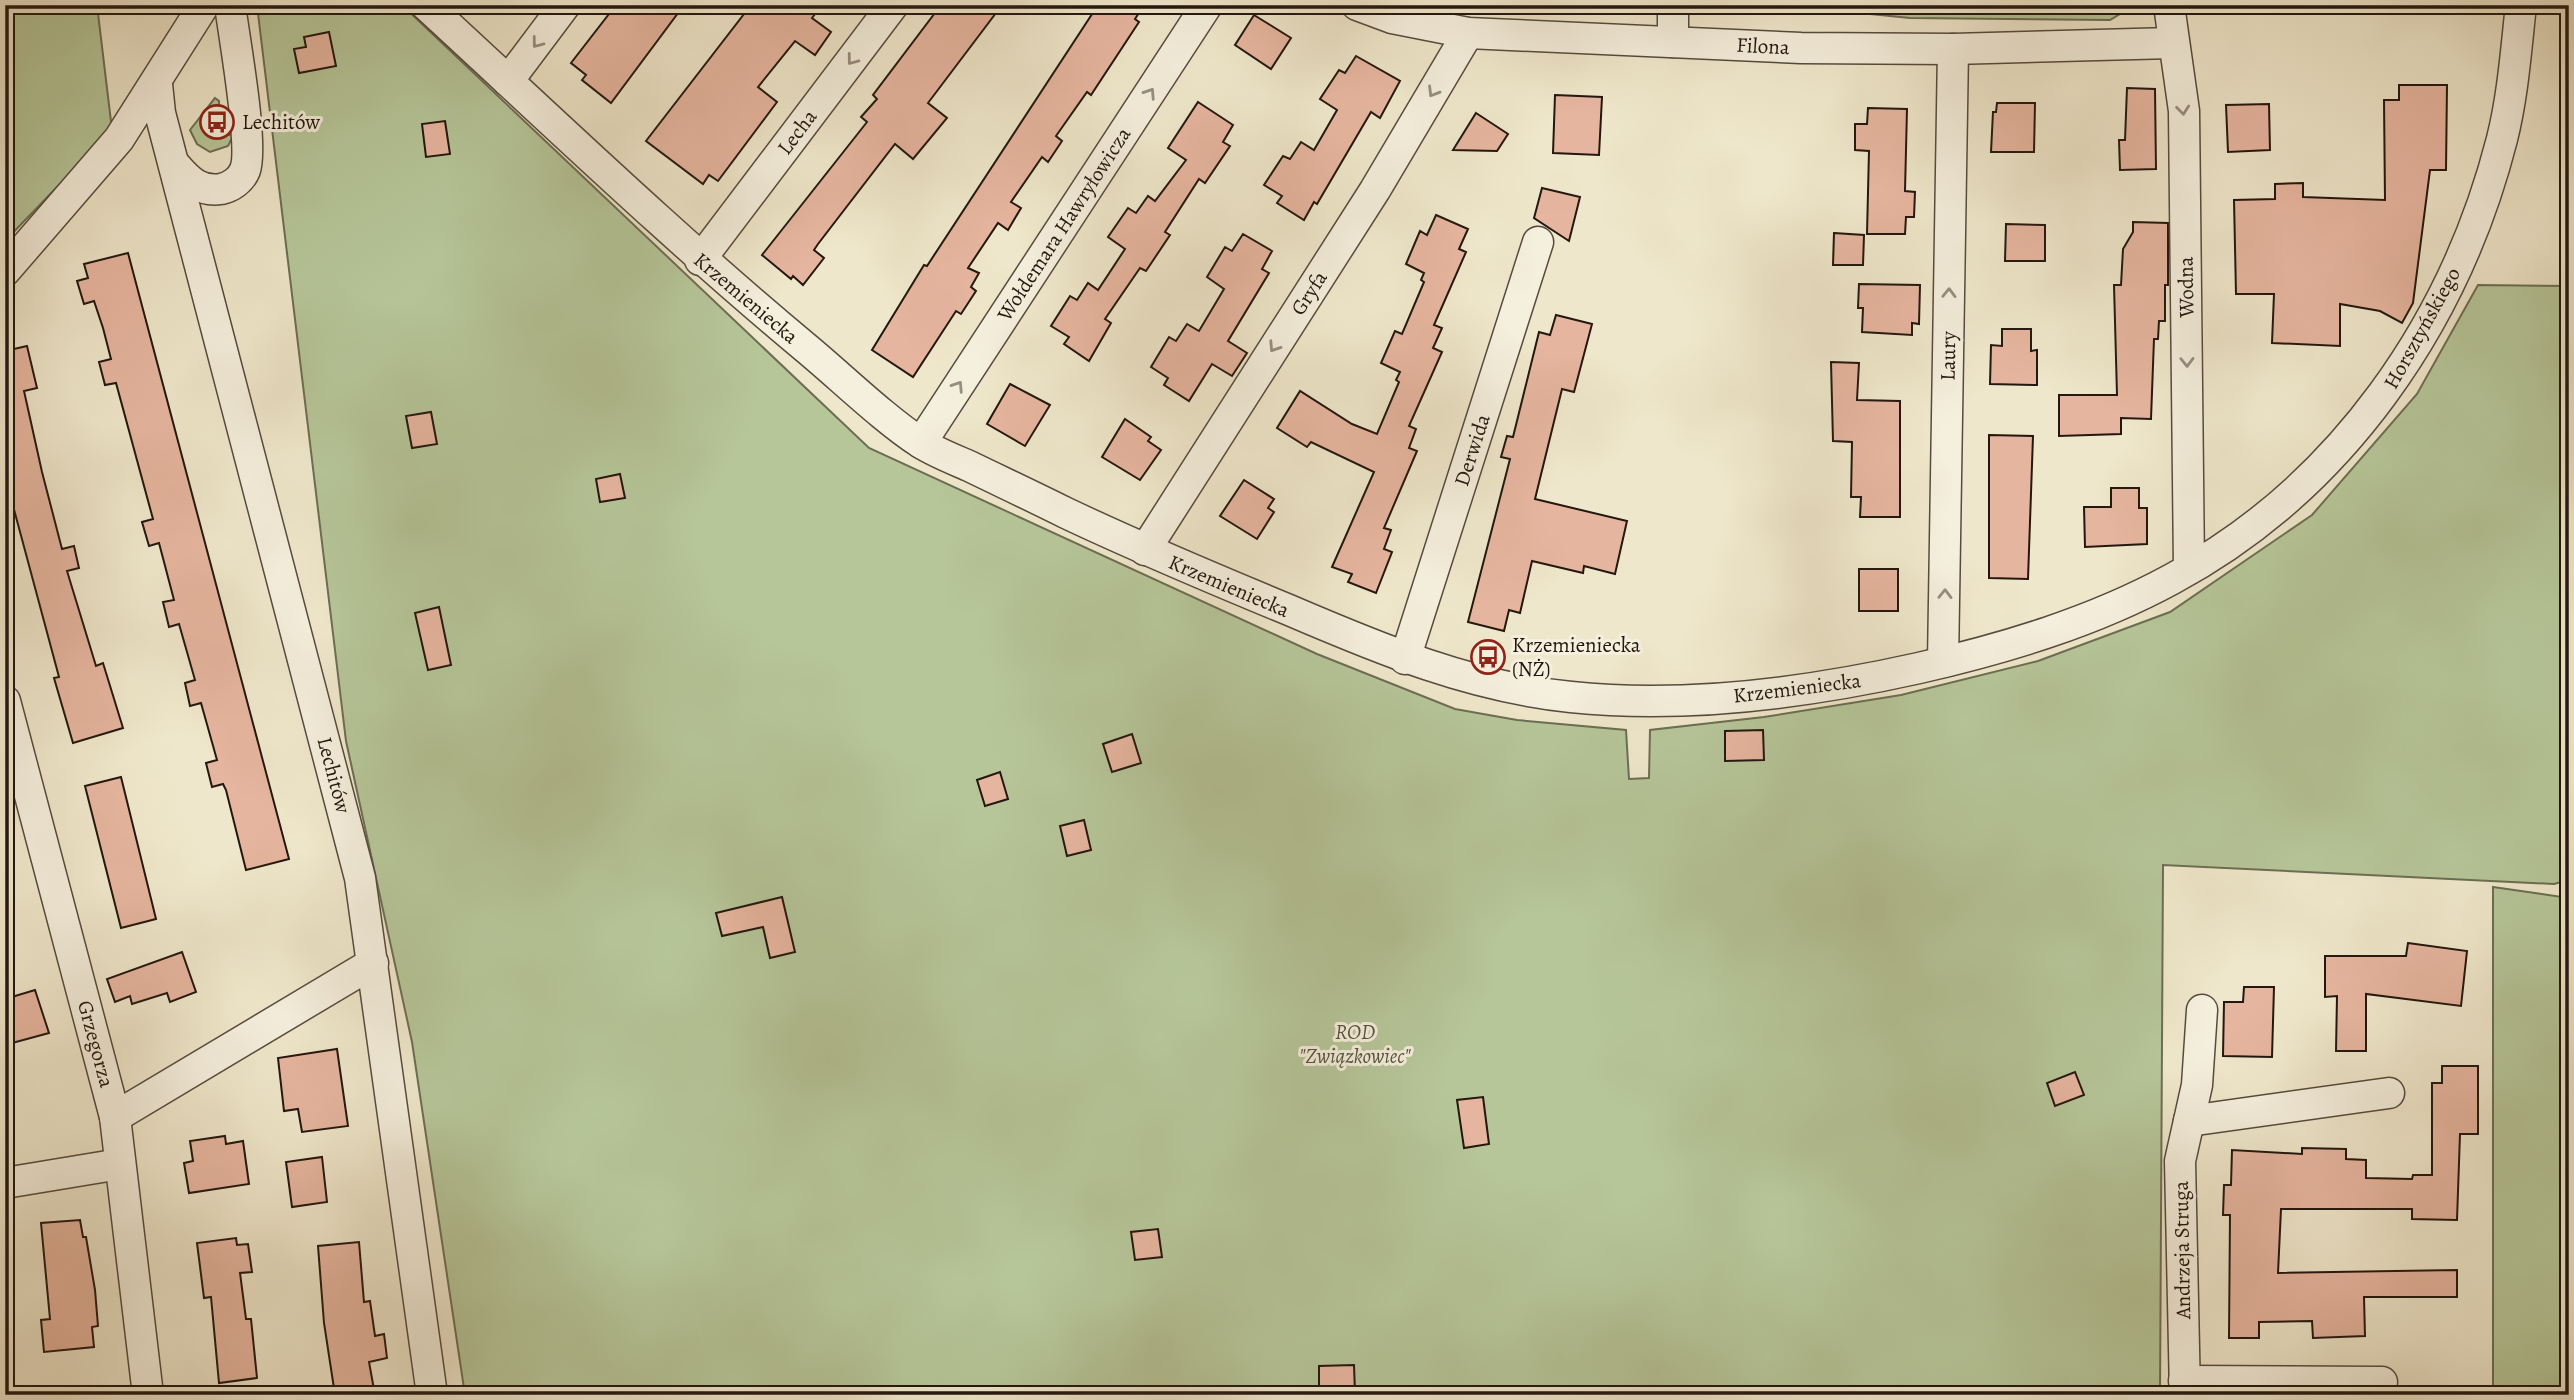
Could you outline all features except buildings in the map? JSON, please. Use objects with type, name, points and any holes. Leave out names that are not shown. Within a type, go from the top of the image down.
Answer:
[{"type":"street","points":[[5,271],[119,139],[157,84],[204,5]]},
{"type":"street","points":[[176,166],[192,184],[212,190],[230,188],[244,173],[247,143],[230,5]]},
{"type":"street","name":"Krzemieniecka","points":[[426,5],[700,260],[921,443],[1145,550],[1405,659],[1494,686],[1573,698],[1717,698],[1805,688],[1862,681],[1943,662],[2073,625],[2132,599],[2189,569]]},
{"type":"street","points":[[508,81],[565,5]]},
{"type":"street","name":"Lecha","points":[[700,260],[894,5]]},
{"type":"street","name":"Wołdemara Hawryłowicza","points":[[921,443],[1207,5]]},
{"type":"street","name":"Filona","points":[[1357,5],[1392,18],[1468,33],[1801,48],[1954,49],[2172,43]]},
{"type":"street","points":[[1673,5],[1673,42]]},
{"type":"street","name":"Wodna","points":[[2169,5],[2172,43],[2184,111],[2189,569]]},
{"type":"street","name":"Horsztyńskiego","points":[[2189,569],[2299,489],[2347,442],[2387,392],[2442,299],[2479,214],[2502,136],[2515,65],[2521,5]]},
{"type":"street","name":"Gryfa","points":[[1145,550],[1374,190],[1468,33]]},
{"type":"street","name":"Laury","points":[[1943,662],[1954,49]]},
{"type":"street","name":"Lechitów","points":[[157,84],[160,113],[360,878],[432,1395]]},
{"type":"street","name":"Derwida","points":[[1405,659],[1538,242]]},
{"type":"street","name":"Grzegorza","points":[[5,701],[115,1117],[148,1395]]},
{"type":"street","points":[[115,1117],[373,964]]},
{"type":"street","name":"Andrzeja Struga","points":[[2202,1010],[2197,1085],[2180,1161],[2184,1388],[2382,1382]]},
{"type":"street","points":[[2189,1121],[2389,1093]]},
{"type":"street","points":[[5,1183],[120,1164]]},
{"type":"green space","points":[[5,5],[97,5],[112,130],[5,241]]},
{"type":"green space","name":"ROD \"Związkowiec\"","points":[[257,5],[402,5],[869,448],[1317,654],[1455,709],[1517,720],[1626,730],[1629,779],[1649,778],[1650,730],[1764,717],[1901,695],[2038,661],[2170,612],[2312,515],[2417,394],[2478,285],[2569,286],[2569,880],[2554,884],[2163,865],[2160,1395],[465,1395],[412,1042],[346,741]]},
{"type":"green space","points":[[1780,5],[2135,5],[2110,20],[1910,18]]},
{"type":"green space","points":[[215,98],[219,101],[219,114],[213,115],[216,137],[234,134],[228,146],[210,152],[197,144],[190,130]]},
{"type":"green space","points":[[2493,887],[2569,898],[2569,1395],[2493,1395]]},
{"type":"place","name":"Lechitów","points":[[217,122]]},
{"type":"place","name":"Krzemieniecka (NŻ)","points":[[1488,657]]}]
